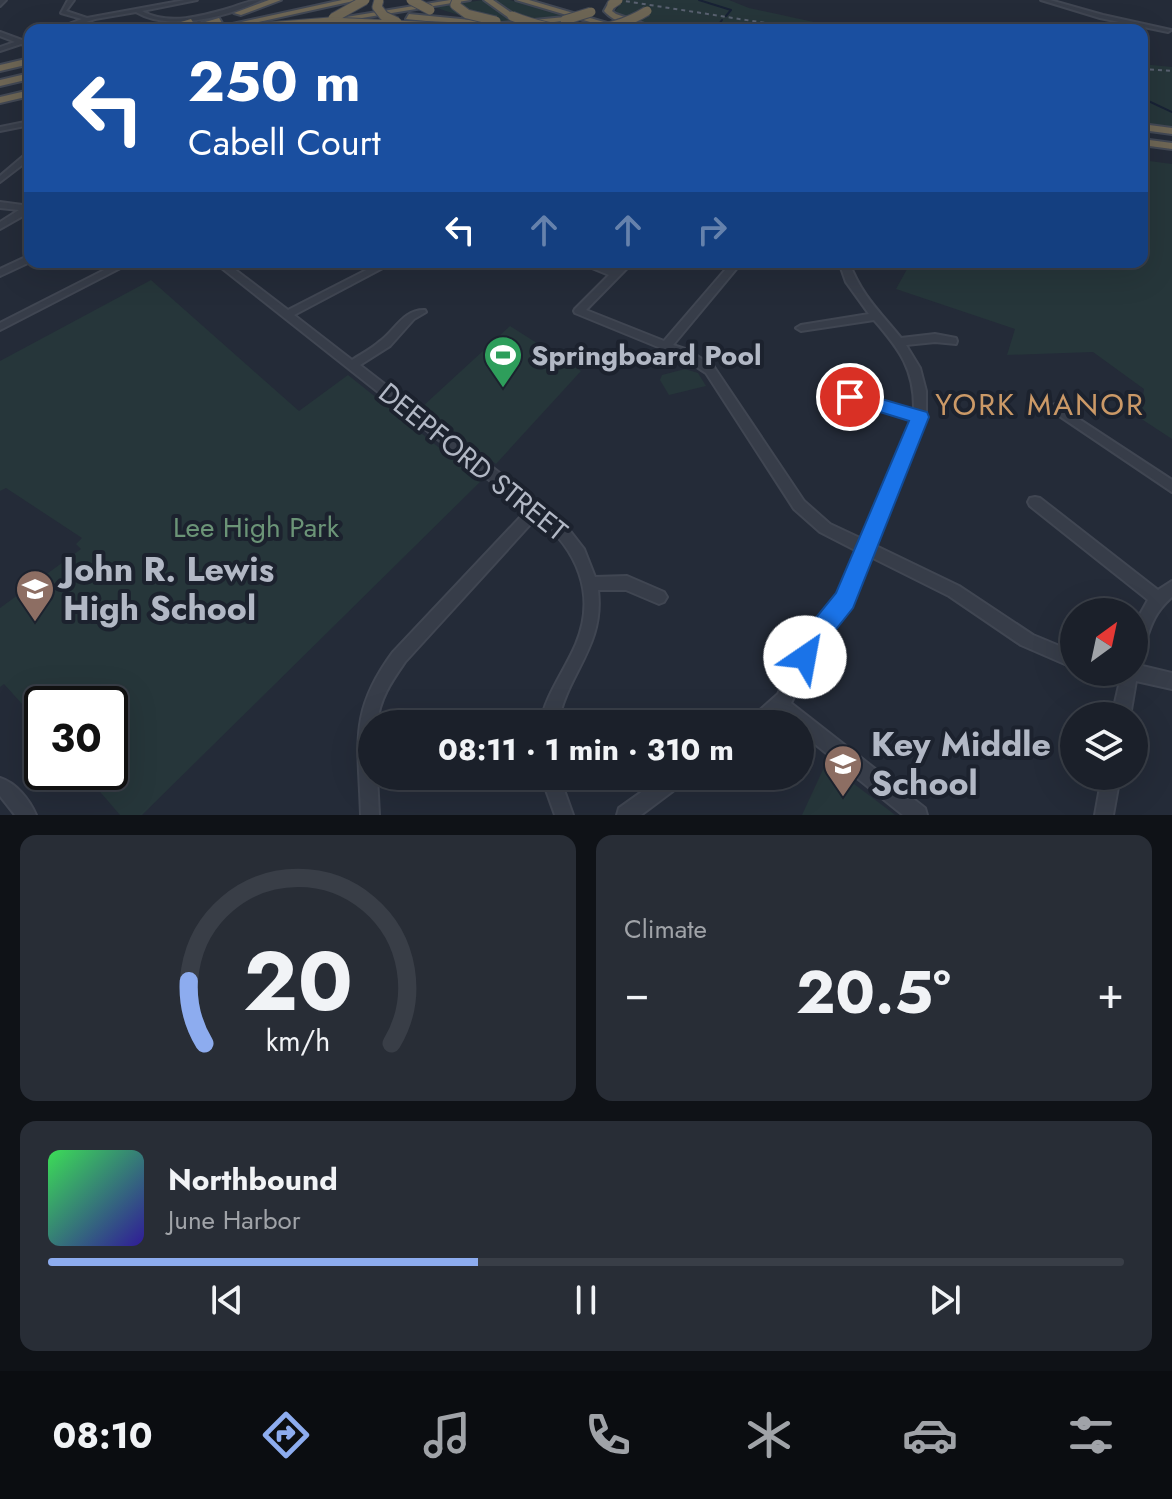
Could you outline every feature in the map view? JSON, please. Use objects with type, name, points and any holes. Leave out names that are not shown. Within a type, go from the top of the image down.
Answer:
[{"type":"highway","points":[[180,24],[267,0]]},
{"type":"highway","points":[[189,24],[277,0]]},
{"type":"highway","points":[[217,24],[303,0]]},
{"type":"highway","points":[[238,24],[353,0],[376,10],[409,17],[473,24]]},
{"type":"highway","points":[[269,24],[368,0]]},
{"type":"highway","points":[[317,24],[368,0]]},
{"type":"highway","points":[[379,0],[379,10],[389,19],[408,24]]},
{"type":"highway","points":[[273,23],[414,0],[459,24]]},
{"type":"highway","points":[[457,0],[455,5],[460,11],[510,24]]},
{"type":"highway","points":[[308,24],[466,0]]},
{"type":"highway","points":[[360,24],[466,0]]},
{"type":"highway","points":[[488,0],[512,16],[538,24]]},
{"type":"highway","points":[[513,0],[595,24]]},
{"type":"highway","points":[[520,0],[589,16]]},
{"type":"highway","points":[[533,0],[611,24]]},
{"type":"highway","points":[[640,24],[647,11],[646,0]]},
{"type":"highway","points":[[205,24],[292,1]]},
{"type":"highway","points":[[516,24],[589,16],[613,2]]},
{"type":"highway","points":[[613,2],[608,9],[613,16],[638,24]]},
{"type":"highway","points":[[432,10],[460,24]]},
{"type":"highway","points":[[617,24],[647,11]]},
{"type":"highway","points":[[270,24],[349,20],[416,24]]},
{"type":"highway","points":[[0,87],[24,79]]},
{"type":"highway","points":[[0,87],[24,79]]},
{"type":"highway","points":[[0,87],[24,79]]},
{"type":"highway","points":[[1148,128],[1172,131]]},
{"type":"highway","points":[[1148,141],[1172,144]]},
{"type":"highway","points":[[1148,153],[1172,156]]},
{"type":"street","points":[[71,0],[63,12],[87,19]]},
{"type":"street","points":[[73,24],[194,0]]},
{"type":"street","points":[[137,10],[151,18],[179,20],[258,0]]},
{"type":"street","points":[[1044,0],[1138,24]]},
{"type":"street","points":[[1148,26],[1168,30]]},
{"type":"street","points":[[0,34],[21,42]]},
{"type":"street","points":[[0,49],[21,42]]},
{"type":"street","points":[[0,129],[24,124]]},
{"type":"street","points":[[0,180],[24,161]]},
{"type":"street","points":[[15,169],[24,169]]},
{"type":"street","points":[[0,205],[24,208]]},
{"type":"street","points":[[0,226],[24,212]]},
{"type":"street","points":[[0,273],[24,261]]},
{"type":"street","points":[[0,327],[115,268]]},
{"type":"street","name":"DEEPFORD STREET","points":[[227,268],[536,509],[573,542],[591,584],[591,615],[586,638],[552,710]]},
{"type":"street","points":[[287,315],[376,268]]},
{"type":"street","points":[[599,268],[616,274]]},
{"type":"street","points":[[622,268],[579,311],[692,357],[715,376],[806,512],[825,528],[954,591],[1027,640],[1060,654]]},
{"type":"street","points":[[666,346],[732,268]]},
{"type":"street","points":[[774,710],[780,705],[814,639],[844,600],[920,417],[922,397],[918,379],[899,342],[853,284],[846,268]]},
{"type":"street","points":[[352,365],[386,343],[410,317],[421,312]]},
{"type":"street","points":[[801,328],[878,316]]},
{"type":"street","points":[[899,342],[935,338],[952,341]]},
{"type":"street","points":[[850,397],[920,417]]},
{"type":"street","points":[[1056,408],[1172,487]]},
{"type":"street","points":[[1035,502],[1158,599]]},
{"type":"street","points":[[370,815],[365,736],[369,712],[380,685],[399,657],[536,509]]},
{"type":"street","points":[[591,584],[627,583],[659,597]]},
{"type":"street","points":[[1148,615],[1158,599],[1172,588]]},
{"type":"street","points":[[1148,676],[1172,681]]},
{"type":"street","points":[[780,705],[918,815]]},
{"type":"street","points":[[0,787],[6,789],[27,815]]},
{"type":"street","points":[[555,790],[564,815]]},
{"type":"street","points":[[626,815],[660,790]]},
{"type":"street","points":[[1104,815],[1108,790]]},
{"type":"green space","points":[[483,0],[514,15],[492,0],[510,0],[569,18],[485,20],[435,7]]},
{"type":"green space","points":[[623,0],[729,0],[749,8],[823,24],[648,24],[614,13]]},
{"type":"green space","points":[[1148,65],[1172,67],[1172,127],[1148,124]]},
{"type":"green space","points":[[1148,161],[1172,164],[1172,439],[1140,418],[1144,389],[1093,352],[1007,355],[1015,329],[896,289],[908,268],[1148,268]]},
{"type":"green space","name":"Lee High Park","points":[[151,280],[299,411],[348,375],[481,481],[142,815],[120,815],[98,790],[128,790],[128,686],[24,686],[24,706],[4,684],[0,687],[0,608],[81,549],[76,544],[82,538],[6,488],[0,491],[0,361]]},
{"type":"green space","name":"Springboard Pool","points":[[510,326],[581,371],[496,464],[422,407]]},
{"type":"green space","points":[[685,369],[698,373],[706,386],[669,395],[660,380],[662,375]]},
{"type":"green space","name":"Key Middle School","points":[[826,763],[895,815],[802,815]]},
{"type":"waterway","points":[[699,0],[731,10],[726,16]]},
{"type":"waterway","points":[[719,24],[722,20]]},
{"type":"waterway","points":[[1148,101],[1172,112]]},
{"type":"railway","points":[[618,0],[772,24]]},
{"type":"railway","points":[[1148,69],[1172,71]]},
{"type":"place","name":"Springboard Pool","points":[[503,389]]},
{"type":"place","name":"John R. Lewis High School","points":[[35,623]]},
{"type":"place","name":"Key Middle School","points":[[843,798]]},
{"type":"district","name":"YORK MANOR","points":[[1040,404]]},
{"type":"route","points":[[805,657],[814,639],[844,600],[920,417],[850,397]]}]
